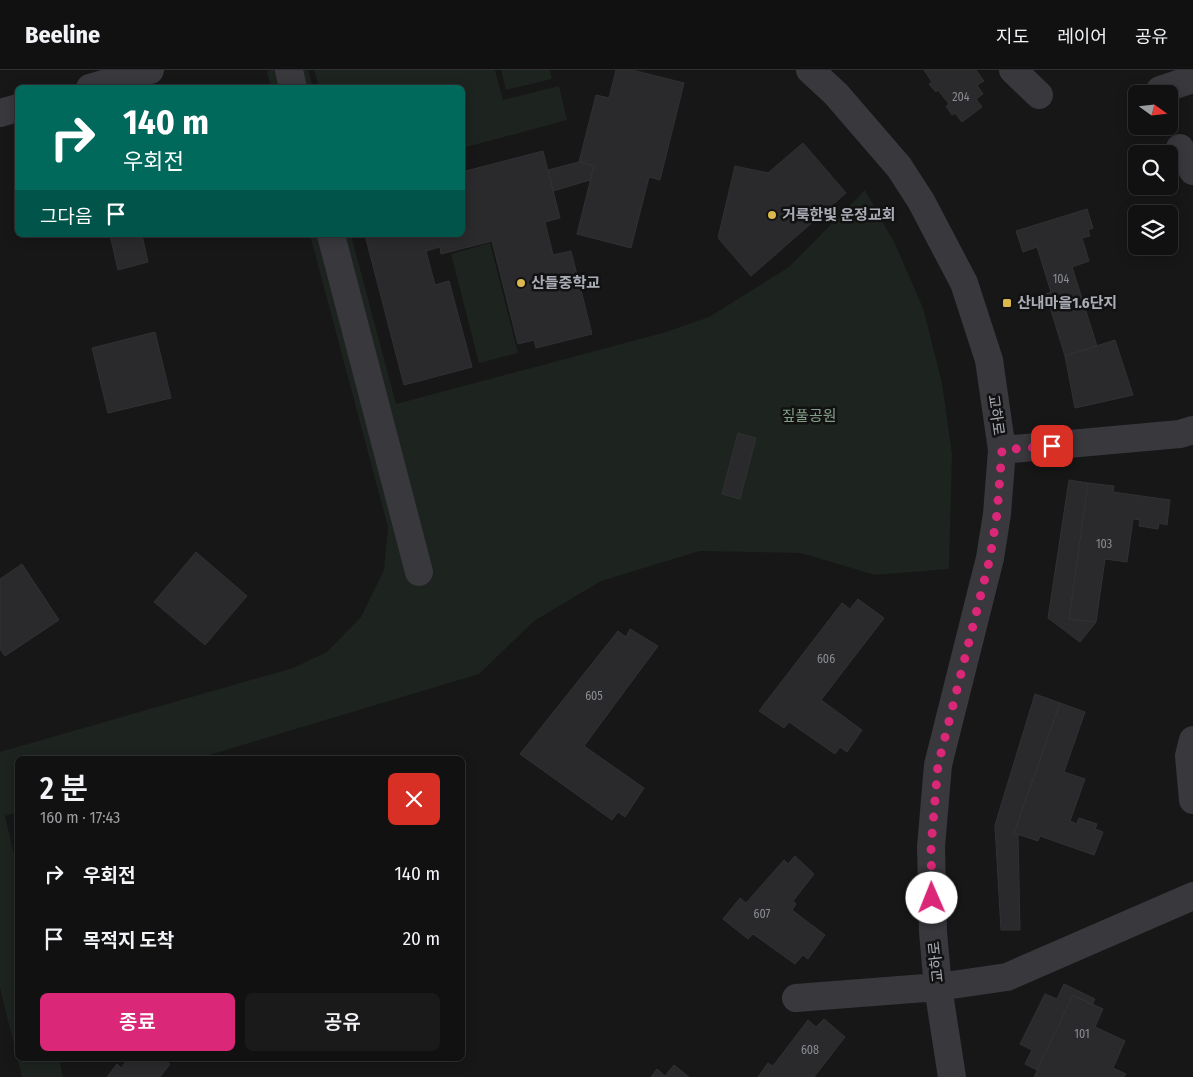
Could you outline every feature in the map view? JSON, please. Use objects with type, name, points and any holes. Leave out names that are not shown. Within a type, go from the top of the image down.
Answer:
[{"type":"street","points":[[100,85],[150,70]]},
{"type":"street","points":[[289,70],[292,85]]},
{"type":"street","name":"교하로","points":[[810,70],[836,94],[898,167],[921,201],[964,283],[988,360],[1002,450],[997,514],[990,558],[938,765],[931,847],[933,932],[938,987],[952,1077]]},
{"type":"street","points":[[1013,70],[1039,95]]},
{"type":"street","points":[[1157,84],[1193,79]]},
{"type":"street","points":[[0,113],[15,109]]},
{"type":"street","points":[[1180,148],[1193,172]]},
{"type":"street","points":[[332,237],[419,572]]},
{"type":"street","points":[[1002,450],[1180,434],[1193,430]]},
{"type":"street","points":[[1193,740],[1189,756],[1193,800]]},
{"type":"street","points":[[796,998],[938,987],[1007,977],[1193,896]]},
{"type":"green space","points":[[270,70],[308,70],[312,85],[270,85],[267,72]]},
{"type":"green space","points":[[314,70],[495,70],[503,100],[559,86],[567,120],[465,147],[465,85],[318,85]]},
{"type":"green space","points":[[501,70],[550,70],[552,79],[506,90]]},
{"type":"green space","name":"짚풀공원","points":[[865,190],[895,244],[923,308],[942,383],[952,454],[949,569],[875,575],[801,553],[700,551],[601,581],[534,621],[479,674],[206,756],[15,756],[15,813],[5,816],[15,858],[15,1049],[0,988],[0,752],[293,668],[327,652],[361,617],[384,570],[388,527],[311,237],[352,237],[396,404],[666,332],[709,317],[789,267]]},
{"type":"green space","points":[[490,243],[518,353],[479,363],[451,254]]},
{"type":"green space","name":"짚풀공원","points":[[18,1061],[59,1061],[63,1077],[22,1077]]},
{"type":"building","points":[[616,70],[632,70],[684,83],[660,180],[649,177],[631,248],[577,234],[594,166],[579,162],[596,95],[609,98]]},
{"type":"building","points":[[924,70],[976,70],[984,81],[977,85],[983,94],[976,99],[982,107],[962,122],[955,113],[952,115],[946,106],[949,104],[938,90],[936,92],[929,84],[932,82]]},
{"type":"building","name":"거룩한빛 운정교회","points":[[803,143],[846,193],[751,276],[718,238],[735,166],[768,173]]},
{"type":"building","points":[[543,151],[560,218],[545,222],[553,255],[571,251],[592,334],[536,348],[534,340],[518,344],[492,241],[441,254],[440,247],[426,251],[435,285],[449,281],[472,367],[404,385],[366,237],[465,237],[465,171]]},
{"type":"building","points":[[579,162],[594,166],[590,180],[553,191],[548,170]]},
{"type":"building","points":[[1087,209],[1093,228],[1088,230],[1090,236],[1082,238],[1089,261],[1072,267],[1097,346],[1065,356],[1046,294],[1051,292],[1037,247],[1023,252],[1016,231]]},
{"type":"building","points":[[110,237],[142,237],[148,262],[118,270]]},
{"type":"building","points":[[155,332],[171,398],[108,413],[92,348]]},
{"type":"building","points":[[1115,340],[1133,395],[1075,408],[1065,356]]},
{"type":"building","points":[[738,433],[756,438],[740,499],[722,494]]},
{"type":"building","points":[[1069,480],[1088,483],[1069,619],[1096,622],[1080,642],[1048,618]]},
{"type":"building","points":[[1088,483],[1114,486],[1113,492],[1170,500],[1167,525],[1159,523],[1158,529],[1139,526],[1140,520],[1133,519],[1127,562],[1105,559],[1096,622],[1069,619]]},
{"type":"building","points":[[196,552],[247,596],[205,645],[154,602]]},
{"type":"building","points":[[22,564],[59,620],[5,656],[0,649],[0,579]]},
{"type":"building","points":[[858,599],[884,618],[821,700],[862,730],[847,752],[840,747],[835,754],[789,722],[784,728],[759,711],[842,603],[850,609]]},
{"type":"building","points":[[630,629],[658,646],[584,746],[644,788],[625,817],[618,812],[612,820],[520,754],[618,631],[626,637]]},
{"type":"building","points":[[1035,694],[1060,703],[1014,833],[1018,834],[1020,930],[1001,930],[995,825]]},
{"type":"building","points":[[1060,703],[1085,712],[1064,772],[1085,779],[1070,821],[1077,824],[1079,818],[1097,824],[1095,829],[1103,832],[1094,855],[1040,836],[1038,841],[1014,833]]},
{"type":"building","points":[[795,856],[814,874],[793,901],[796,904],[792,910],[825,935],[808,959],[803,955],[795,964],[753,934],[748,939],[723,919],[740,898],[746,903],[784,860],[788,864]]},
{"type":"building","points":[[1064,984],[1095,999],[1092,1005],[1073,995],[1037,1070],[1025,1064],[1032,1050],[1020,1044],[1045,994],[1057,999]]},
{"type":"building","points":[[1073,995],[1103,1009],[1095,1027],[1125,1041],[1113,1068],[1126,1074],[1124,1077],[1034,1077]]},
{"type":"building","points":[[824,1019],[845,1037],[814,1077],[758,1077],[768,1063],[773,1066],[808,1020],[816,1027]]},
{"type":"building","points":[[126,1061],[166,1061],[170,1064],[160,1077],[107,1077],[117,1064],[121,1068]]},
{"type":"building","points":[[674,1065],[689,1077],[651,1077],[657,1069],[665,1076]]},
{"type":"place","name":"거룩한빛 운정교회","points":[[772,215]]},
{"type":"place","name":"산들중학교","points":[[521,283]]},
{"type":"place","name":"산내마을1.6단지","points":[[1007,303]]},
{"type":"route","points":[[932,898],[931,847],[938,765],[990,558],[997,514],[1002,450],[1052,446]]}]
